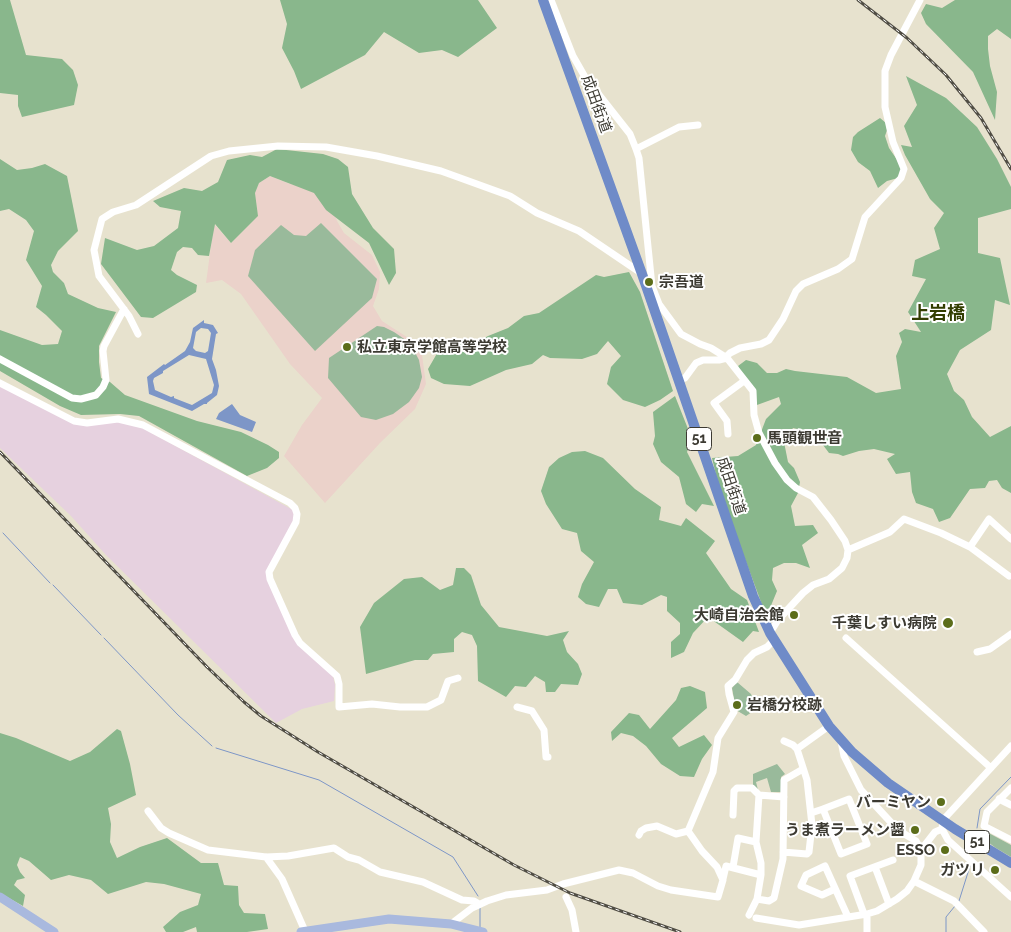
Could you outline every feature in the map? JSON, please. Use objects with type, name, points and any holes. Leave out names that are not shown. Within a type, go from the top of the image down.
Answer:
[{"type":"highway","name":"成田街道","points":[[543,0],[646,281],[678,381],[753,596],[772,636],[829,726],[841,741],[874,772],[943,825],[1011,863]]},
{"type":"main road","points":[[0,897],[54,932]]},
{"type":"main road","points":[[303,932],[389,919],[451,924],[480,931]]},
{"type":"street","points":[[551,0],[573,56],[585,77],[630,134],[636,149],[639,158],[646,281]]},
{"type":"street","points":[[678,381],[684,378],[696,363],[703,360],[726,358],[740,348],[761,344],[769,340],[783,319],[796,291],[803,284],[838,270],[852,259],[864,217],[901,178],[904,169],[893,142],[885,107],[885,71],[894,49],[920,0]]},
{"type":"street","points":[[636,149],[679,127],[698,125]]},
{"type":"street","points":[[138,334],[124,309],[103,283],[96,264],[95,242],[102,219],[113,212],[136,205],[211,156],[229,151],[278,146],[326,147],[377,156],[441,171],[510,196],[537,213],[579,231],[646,281],[659,304],[681,334],[711,348],[726,358],[753,391],[754,415],[758,434],[775,463],[787,480],[796,488],[812,497],[831,520],[848,550],[847,558],[842,568],[829,578],[803,592],[778,620],[767,647],[754,653],[747,660],[735,680],[728,686],[734,712],[718,738],[713,772],[688,831]]},
{"type":"street","points":[[0,359],[72,398],[81,399],[96,394],[103,387],[106,380],[104,346],[124,309]]},
{"type":"street","points":[[728,434],[727,420],[714,403],[744,381]]},
{"type":"street","points":[[0,383],[74,421],[87,423],[118,419],[143,425],[290,503],[295,508],[297,514],[296,522],[269,572],[270,579],[300,643],[337,676],[339,707],[372,704],[427,707],[440,700],[448,680],[458,678]]},
{"type":"street","points":[[848,550],[890,532],[904,519],[941,533],[970,548],[1009,576]]},
{"type":"street","points":[[970,548],[989,519],[1011,540]]},
{"type":"street","points":[[978,652],[990,649],[1011,634]]},
{"type":"street","points":[[846,638],[990,768]]},
{"type":"street","points":[[517,707],[532,711],[544,730],[546,757],[548,757]]},
{"type":"street","points":[[797,749],[829,726]]},
{"type":"street","points":[[783,852],[804,855],[809,852],[812,825],[807,780],[797,749],[784,741]]},
{"type":"street","points":[[756,918],[799,924],[866,914],[877,911],[889,904],[907,891],[914,881],[921,865],[921,850],[916,841],[898,830],[861,790],[844,756],[841,741]]},
{"type":"street","points":[[921,850],[934,832],[943,825],[990,768],[1011,746]]},
{"type":"street","points":[[757,899],[769,901],[774,898],[782,868],[784,780],[803,769]]},
{"type":"street","points":[[733,814],[734,791],[737,788],[752,788],[759,795],[784,797]]},
{"type":"street","points":[[1011,788],[987,812],[984,826],[1011,840]]},
{"type":"street","points":[[748,914],[757,899],[761,875],[761,863],[756,842],[759,795]]},
{"type":"street","points":[[811,813],[848,799],[867,844],[841,854],[823,809]]},
{"type":"street","points":[[1000,799],[1011,805]]},
{"type":"street","points":[[148,811],[161,828],[208,850],[266,857],[334,848],[380,872],[423,882],[462,900],[474,901],[479,904]]},
{"type":"street","points":[[943,825],[948,840],[1011,897]]},
{"type":"street","points":[[639,835],[646,828],[657,826],[676,834],[688,831]]},
{"type":"street","points":[[688,831],[702,851],[717,867],[723,880]]},
{"type":"street","points":[[733,867],[738,838],[756,842]]},
{"type":"street","points":[[266,857],[282,879],[303,932]]},
{"type":"street","points":[[867,932],[866,914],[850,876],[893,860]]},
{"type":"street","points":[[451,924],[479,904],[506,895],[547,890],[619,870],[633,873],[658,886],[671,890],[718,897],[726,866],[761,875]]},
{"type":"street","points":[[835,889],[822,895],[801,886],[806,875],[825,866],[848,917]]},
{"type":"street","points":[[875,866],[889,904]]},
{"type":"street","points":[[914,881],[956,903],[984,932]]},
{"type":"street","points":[[566,897],[572,910],[576,932]]},
{"type":"shaded area","name":"私立東京学館高等学校","points":[[270,176],[290,184],[328,191],[337,221],[344,233],[372,255],[380,272],[379,289],[373,306],[382,321],[410,339],[422,355],[426,384],[415,409],[380,443],[325,503],[284,456],[302,425],[322,398],[290,364],[241,294],[222,280],[206,283],[214,224],[231,243],[258,216],[255,193],[259,183]]},
{"type":"shaded area","points":[[0,384],[67,420],[119,422],[139,426],[293,510],[295,517],[268,571],[295,639],[333,676],[335,685],[334,701],[302,709],[276,723],[106,555],[71,516],[0,448]]},
{"type":"green space","points":[[0,0],[10,0],[26,55],[62,59],[73,70],[78,85],[74,105],[22,117],[18,106],[18,95],[0,93]]},
{"type":"green space","points":[[280,0],[478,0],[497,28],[458,57],[442,50],[419,53],[384,32],[365,55],[301,89],[282,48],[287,24]]},
{"type":"green space","points":[[955,0],[1011,0],[1011,39],[997,29],[988,36],[990,66],[997,92],[995,120],[973,72],[926,24],[921,13],[926,4],[942,8]]},
{"type":"green space","points":[[906,76],[946,98],[977,127],[997,159],[1011,187],[1011,209],[978,218],[978,253],[1000,258],[1010,305],[995,300],[991,330],[960,350],[947,374],[954,391],[964,400],[972,417],[990,437],[1011,426],[1011,493],[1002,488],[997,480],[989,481],[985,488],[970,489],[950,518],[939,522],[933,509],[916,503],[912,492],[910,472],[896,474],[887,459],[895,454],[874,449],[843,456],[829,453],[814,433],[793,428],[784,442],[788,462],[794,468],[800,482],[798,493],[791,506],[795,526],[813,525],[818,533],[802,545],[810,568],[796,563],[784,563],[773,568],[772,580],[777,591],[770,608],[764,610],[720,492],[712,458],[738,456],[756,445],[766,419],[781,404],[779,397],[757,405],[738,366],[746,360],[757,363],[767,373],[777,373],[786,369],[847,377],[876,393],[901,389],[896,356],[902,342],[899,333],[905,329],[921,332],[908,312],[926,279],[912,276],[915,260],[940,249],[934,228],[944,213],[930,199],[901,145],[912,147],[904,126],[917,105]]},
{"type":"green space","points":[[880,118],[886,123],[887,130],[885,136],[889,148],[902,167],[898,178],[887,181],[878,188],[870,171],[858,162],[851,150],[853,137]]},
{"type":"green space","points":[[277,149],[323,154],[338,159],[348,167],[352,194],[373,228],[394,249],[396,273],[389,285],[369,243],[326,210],[314,193],[270,176],[259,183],[255,193],[258,216],[231,243],[215,224],[209,256],[198,255],[192,248],[183,247],[177,252],[171,270],[197,285],[196,292],[153,318],[141,317],[101,264],[105,238],[137,250],[154,246],[178,228],[181,211],[160,207],[153,201],[184,188],[202,191],[218,182],[227,160],[250,155],[262,157]]},
{"type":"green space","points":[[0,159],[17,170],[45,164],[67,176],[78,231],[58,251],[51,265],[53,272],[64,283],[68,294],[98,308],[116,312],[99,346],[101,378],[110,382],[125,395],[197,421],[241,432],[279,452],[279,458],[267,468],[247,476],[139,416],[120,414],[81,415],[60,406],[0,371],[0,330],[42,345],[58,344],[62,331],[36,307],[42,286],[26,260],[34,231],[26,220],[9,209],[0,211]]},
{"type":"green space","points":[[321,223],[377,279],[372,298],[315,351],[248,276],[255,250],[281,225],[294,235],[306,236]]},
{"type":"green space","points":[[629,272],[640,292],[673,391],[660,400],[645,407],[623,400],[607,384],[611,367],[621,356],[608,341],[597,354],[582,359],[550,358],[543,355],[532,364],[506,370],[470,386],[444,384],[431,378],[428,369],[439,350],[456,344],[471,345],[508,328],[524,316],[539,313],[596,275],[604,277]]},
{"type":"green space","points":[[377,326],[394,332],[410,343],[419,360],[422,377],[419,388],[409,402],[393,414],[376,420],[361,417],[328,378],[329,358]]},
{"type":"green space","points":[[675,396],[692,439],[687,452],[714,506],[702,504],[696,512],[686,504],[679,477],[661,462],[653,444],[655,436],[653,412]]},
{"type":"green space","points":[[585,451],[603,458],[635,489],[661,507],[659,520],[681,526],[686,518],[715,541],[706,553],[731,589],[747,600],[759,632],[753,631],[743,642],[708,617],[693,633],[684,652],[671,658],[671,642],[680,634],[680,623],[667,611],[667,597],[661,595],[642,605],[623,603],[617,589],[608,589],[599,607],[586,604],[578,597],[582,584],[594,562],[581,551],[577,533],[562,529],[546,504],[541,491],[549,467],[559,458],[572,452]]},
{"type":"green space","points":[[456,568],[464,568],[471,575],[481,605],[499,627],[547,636],[569,631],[563,640],[567,652],[578,664],[582,674],[578,685],[561,684],[555,692],[546,692],[545,682],[535,676],[526,687],[515,686],[506,697],[478,681],[477,646],[472,635],[462,632],[454,639],[454,652],[433,654],[428,660],[415,660],[366,674],[360,627],[374,603],[404,579],[422,577],[440,590],[453,585]]},
{"type":"green space","points":[[737,682],[751,694],[756,706],[755,710],[746,716],[736,710],[732,688]]},
{"type":"green space","points":[[690,686],[705,692],[707,708],[672,738],[679,747],[704,735],[712,745],[702,759],[694,777],[680,776],[661,764],[646,746],[633,736],[621,733],[612,741],[611,732],[629,713],[639,715],[650,729],[676,700],[681,688]]},
{"type":"green space","points":[[117,729],[121,731],[136,795],[108,808],[111,824],[110,842],[117,858],[140,847],[167,838],[201,863],[218,863],[224,885],[238,886],[239,905],[244,913],[265,914],[268,929],[247,932],[197,932],[196,927],[183,932],[166,932],[163,927],[180,912],[198,905],[201,894],[164,884],[146,882],[108,894],[91,880],[69,875],[51,880],[29,861],[20,857],[17,865],[25,878],[17,880],[14,885],[25,895],[23,906],[0,893],[0,733],[70,761],[90,752]]},
{"type":"green space","points":[[777,764],[785,774],[781,777],[781,792],[771,792],[767,778],[756,782],[758,790],[753,785],[753,774]]},
{"type":"green space","points":[[983,830],[1011,845],[1011,857],[977,834]]},
{"type":"water","points":[[204,320],[204,323],[213,325],[218,333],[216,334],[212,359],[219,386],[217,395],[207,404],[192,411],[149,394],[147,377],[185,351],[190,342],[193,328]],"holes":[[[201,328],[208,329],[211,333],[208,351],[205,353],[196,351],[193,348],[196,332]],[[189,355],[206,359],[214,385],[212,393],[192,405],[174,398],[174,396],[171,397],[155,390],[153,381],[163,371]]]},
{"type":"water","points":[[232,404],[240,415],[256,422],[252,432],[216,419],[219,413]]},
{"type":"waterway","points":[[3,533],[50,583]]},
{"type":"waterway","points":[[53,585],[101,635]]},
{"type":"waterway","points":[[104,638],[178,715],[212,746]]},
{"type":"waterway","points":[[216,748],[319,780],[453,857],[478,896]]},
{"type":"waterway","points":[[977,828],[980,809],[1011,777]]},
{"type":"waterway","points":[[959,901],[970,866]]},
{"type":"waterway","points":[[946,932],[946,917],[955,906]]},
{"type":"waterway","points":[[480,908],[480,927]]},
{"type":"railway","points":[[858,0],[907,38],[946,75],[981,118],[1011,169]]},
{"type":"railway","points":[[0,452],[207,667],[261,716],[318,752],[514,865],[570,893],[680,932]]},
{"type":"place","name":"宗吾道","points":[[649,282]]},
{"type":"place","name":"私立東京学館高等学校","points":[[347,347]]},
{"type":"place","name":"馬頭観世音","points":[[757,438]]},
{"type":"place","name":"大崎自治会館","points":[[794,615]]},
{"type":"place","name":"千葉しすい病院","points":[[948,623]]},
{"type":"place","name":"岩橋分校跡","points":[[737,705]]},
{"type":"place","name":"バーミヤン","points":[[941,802]]},
{"type":"place","name":"うま煮ラーメン醤","points":[[915,830]]},
{"type":"place","name":"ESSO","points":[[945,850]]},
{"type":"place","name":"ガツリ","points":[[995,870]]},
{"type":"district","name":"上岩橋","points":[[938,314]]}]
